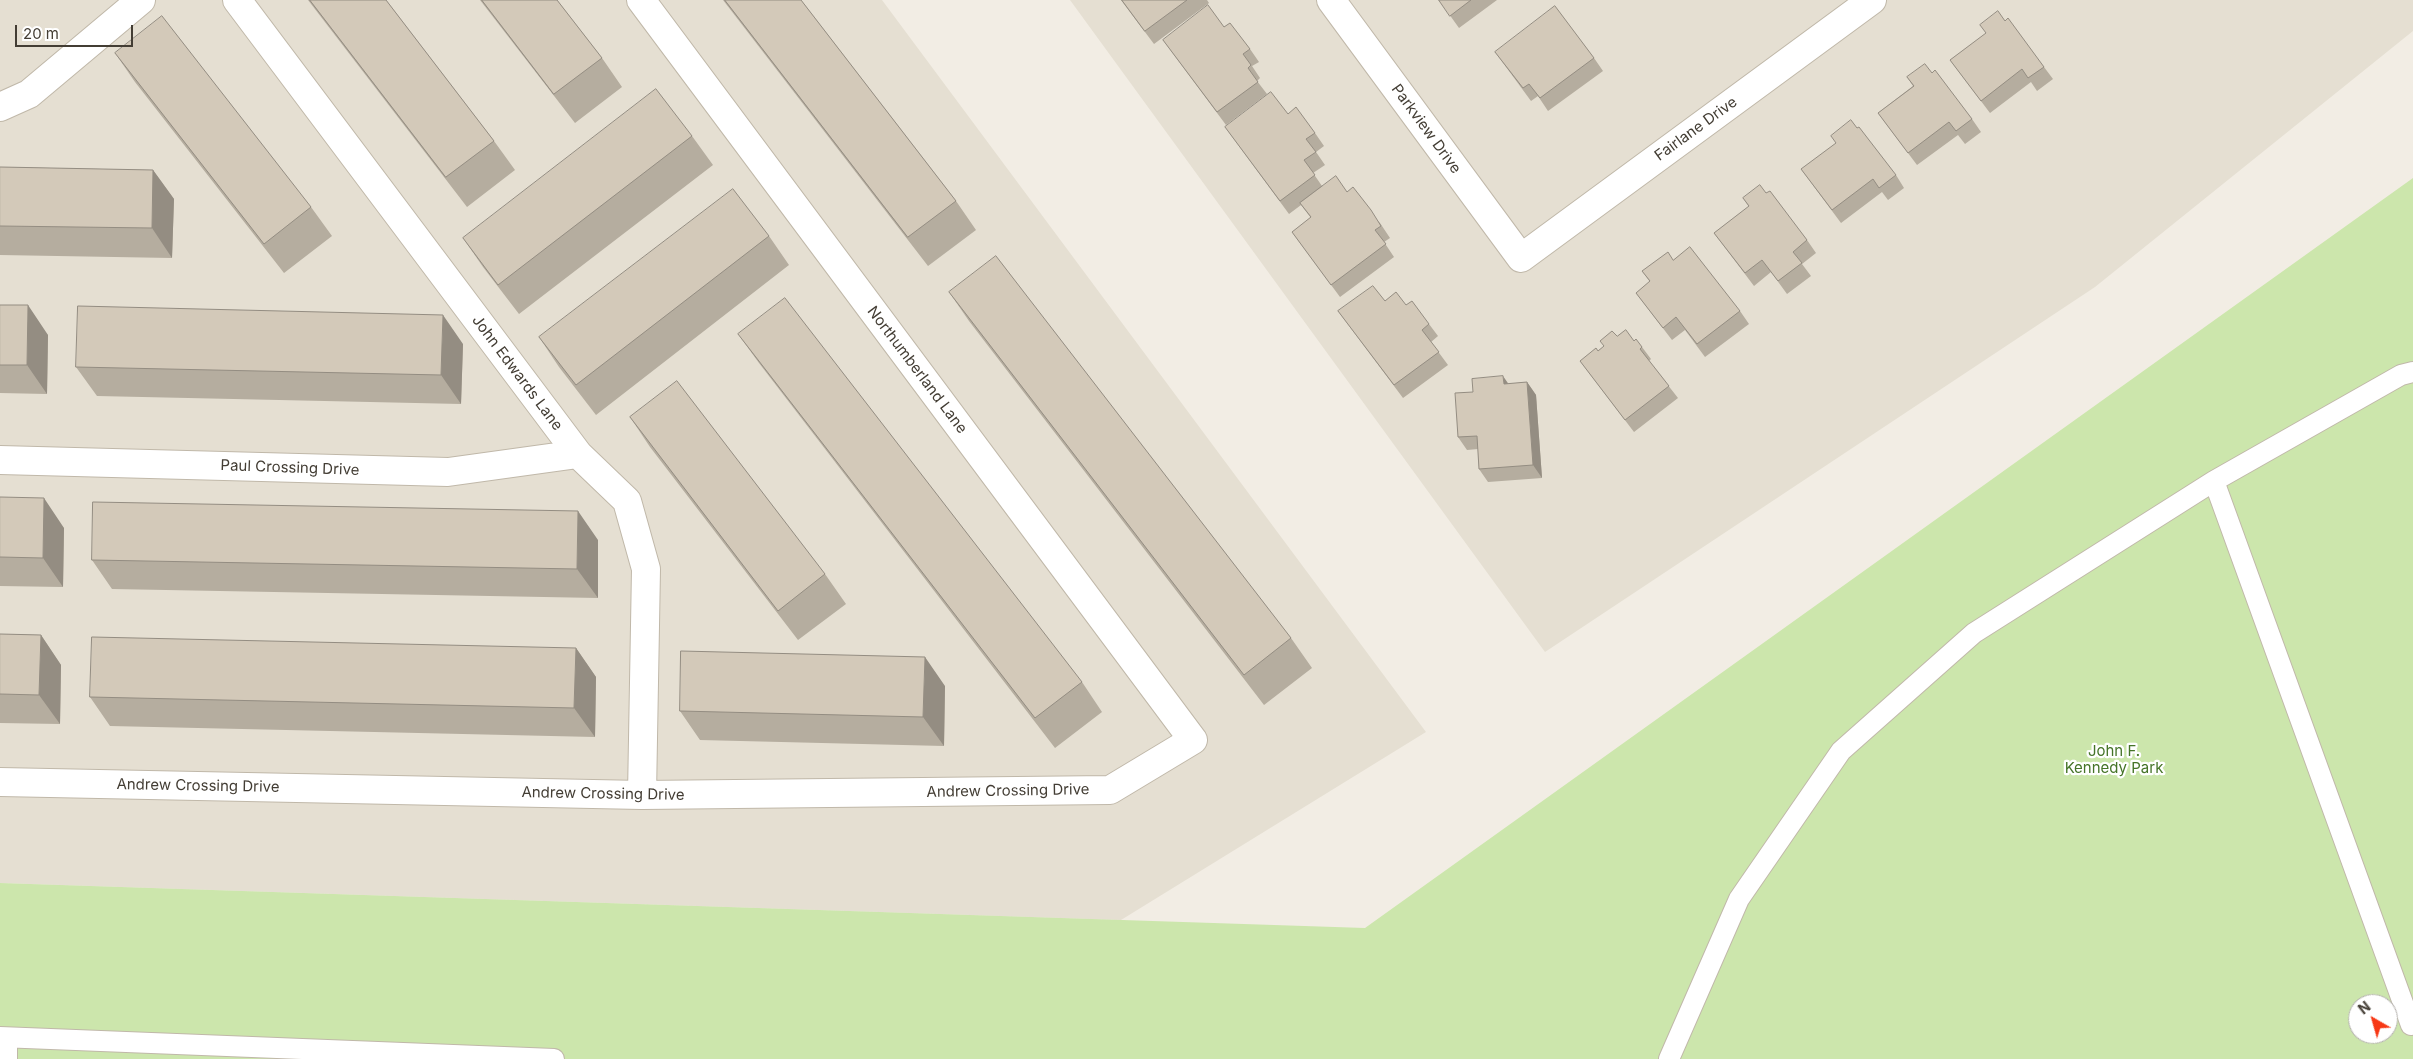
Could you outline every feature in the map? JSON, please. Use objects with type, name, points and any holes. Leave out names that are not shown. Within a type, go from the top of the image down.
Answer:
[{"type":"street","points":[[0,108],[29,94],[141,0]]},
{"type":"street","name":"John Edwards Lane","points":[[238,0],[578,454],[628,501],[646,569],[642,795]]},
{"type":"street","name":"Northumberland Lane","points":[[641,0],[1193,740]]},
{"type":"street","name":"Parkview Drive","points":[[1331,0],[1521,258]]},
{"type":"street","name":"Fairlane Drive","points":[[1521,258],[1872,0]]},
{"type":"street","name":"Paul Crossing Drive","points":[[0,460],[448,472],[578,454]]},
{"type":"street","name":"Andrew Crossing Drive","points":[[0,782],[642,795],[1110,790],[1193,740]]},
{"type":"lane","points":[[1668,1059],[1739,899],[1841,751],[1974,633],[2214,481],[2401,375],[2413,372]]},
{"type":"lane","points":[[2214,481],[2411,1025]]},
{"type":"lane","points":[[7,1059],[3,1037],[554,1059]]},
{"type":"shaded area","points":[[0,0],[882,0],[1426,732],[1121,920],[0,883]]},
{"type":"shaded area","points":[[1070,0],[2413,0],[2413,31],[2095,287],[1545,652]]},
{"type":"green space","name":"John F. Kennedy Park","points":[[2413,178],[2413,1059],[0,1059],[0,883],[1365,928]]},
{"type":"building","points":[[310,0],[386,0],[494,141],[446,177]]},
{"type":"building","points":[[482,0],[557,0],[602,58],[554,94]]},
{"type":"building","points":[[725,0],[801,0],[956,201],[908,237]]},
{"type":"building","points":[[1122,0],[1187,0],[1145,31]]},
{"type":"building","points":[[1439,0],[1471,0],[1450,16]]},
{"type":"building","points":[[1208,5],[1224,27],[1230,23],[1250,49],[1243,54],[1251,65],[1248,68],[1258,82],[1217,112],[1163,40]]},
{"type":"building","points":[[1555,6],[1594,58],[1540,98],[1529,84],[1523,88],[1495,52]]},
{"type":"building","points":[[1998,11],[2005,21],[2008,18],[2044,67],[2028,78],[2022,69],[1981,101],[1950,60],[1986,33],[1980,25]]},
{"type":"building","points":[[162,16],[311,207],[264,244],[115,53]]},
{"type":"building","points":[[1925,64],[1932,73],[1935,70],[1972,119],[1956,131],[1949,122],[1908,153],[1878,113],[1914,86],[1907,77]]},
{"type":"building","points":[[656,89],[692,136],[498,285],[463,238]]},
{"type":"building","points":[[1271,92],[1288,114],[1296,107],[1315,133],[1306,139],[1316,152],[1304,160],[1315,175],[1280,201],[1225,127]]},
{"type":"building","points":[[1851,120],[1857,128],[1859,127],[1896,175],[1879,188],[1873,179],[1832,210],[1801,169],[1836,143],[1831,136]]},
{"type":"building","points":[[0,167],[153,170],[152,228],[0,226]]},
{"type":"building","points":[[1336,176],[1347,192],[1353,187],[1371,210],[1381,226],[1375,230],[1386,244],[1331,285],[1292,232],[1311,217],[1300,203]]},
{"type":"building","points":[[1760,185],[1766,193],[1770,191],[1807,240],[1793,252],[1802,263],[1778,281],[1762,260],[1745,273],[1714,233],[1749,206],[1743,198]]},
{"type":"building","points":[[733,189],[769,236],[576,385],[539,337]]},
{"type":"building","points":[[1690,247],[1740,311],[1697,344],[1676,317],[1663,328],[1636,293],[1650,281],[1642,271],[1668,252],[1673,260]]},
{"type":"building","points":[[996,256],[1291,638],[1244,675],[949,292]]},
{"type":"building","points":[[1373,286],[1385,301],[1396,292],[1406,305],[1412,301],[1429,324],[1422,330],[1439,352],[1394,385],[1338,311]]},
{"type":"building","points":[[785,298],[1082,682],[1035,718],[738,334]]},
{"type":"building","points":[[0,305],[28,305],[27,365],[0,365]]},
{"type":"building","points":[[78,306],[443,315],[441,375],[76,367]]},
{"type":"building","points":[[1626,330],[1634,341],[1636,339],[1642,347],[1640,349],[1669,386],[1625,420],[1580,361],[1596,348],[1598,351],[1604,346],[1600,341],[1612,331],[1617,336]]},
{"type":"building","points":[[1503,376],[1504,384],[1527,382],[1533,465],[1479,469],[1477,436],[1458,437],[1455,393],[1473,392],[1472,379]]},
{"type":"building","points":[[677,381],[825,574],[778,611],[630,417]]},
{"type":"building","points":[[0,497],[44,498],[43,558],[0,557]]},
{"type":"building","points":[[93,502],[578,511],[577,569],[92,560]]},
{"type":"building","points":[[0,634],[41,635],[39,695],[0,694]]},
{"type":"building","points":[[92,637],[576,648],[574,708],[90,697]]},
{"type":"building","points":[[681,651],[925,657],[923,717],[680,711]]}]
